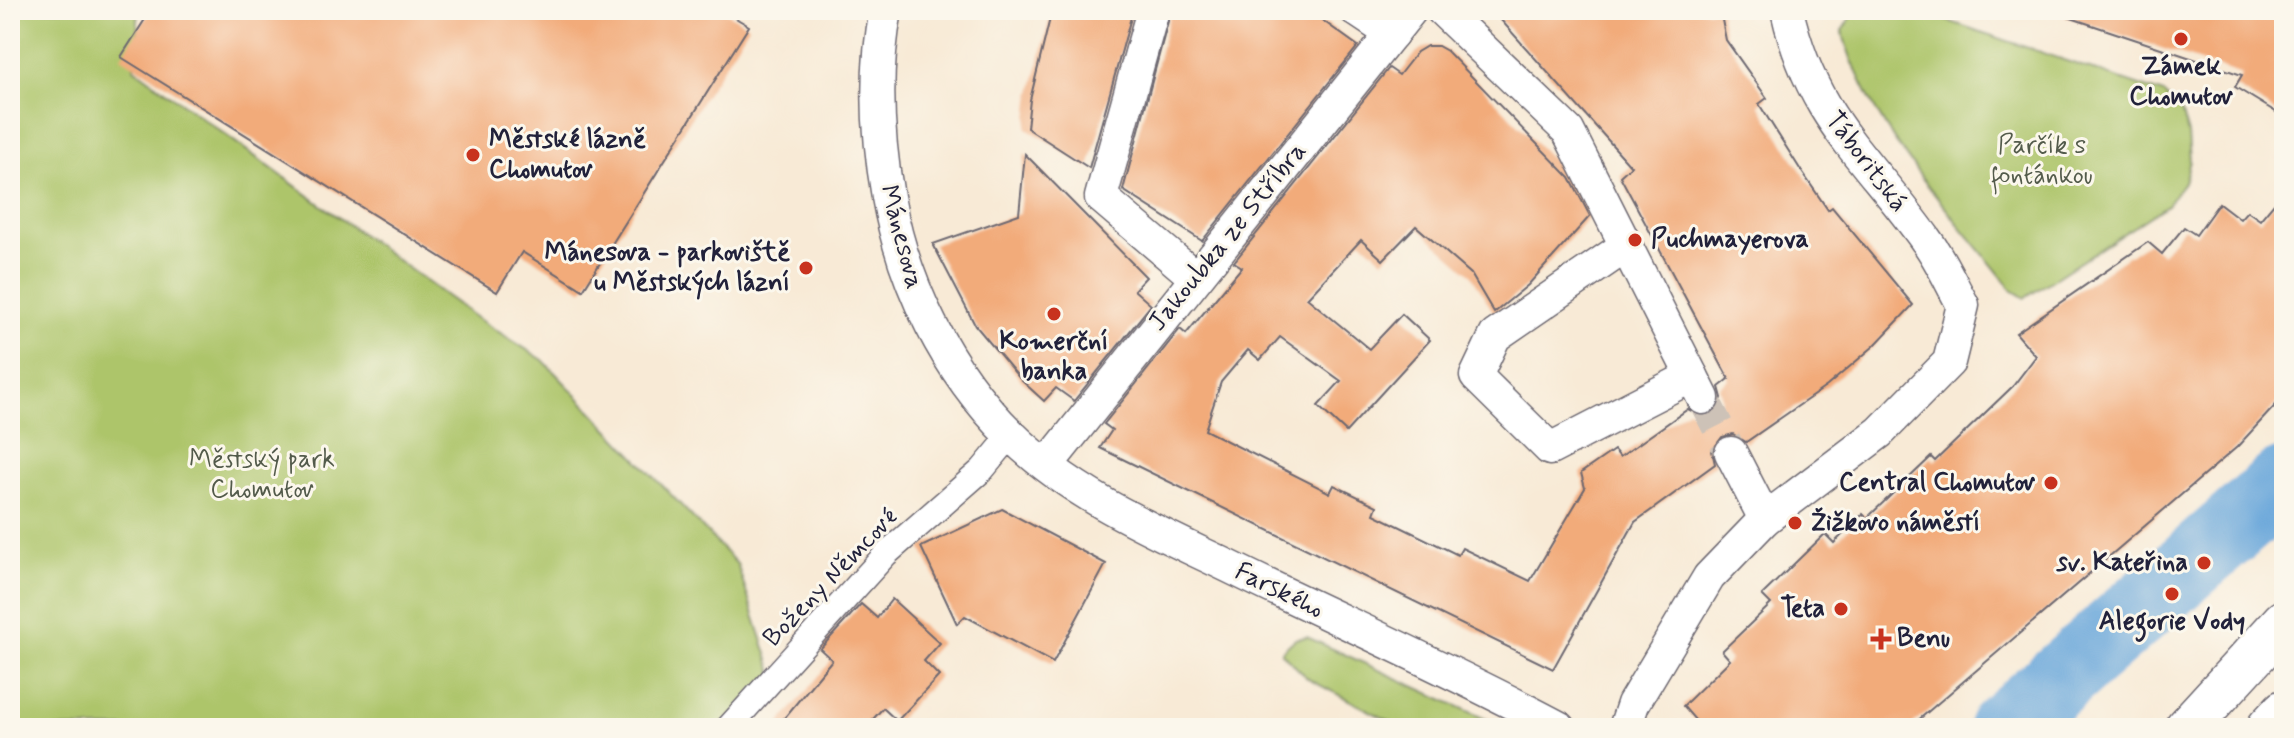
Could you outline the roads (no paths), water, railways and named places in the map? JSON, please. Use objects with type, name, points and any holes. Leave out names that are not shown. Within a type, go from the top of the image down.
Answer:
[{"type":"main road","points":[[2187,728],[2284,622]]},
{"type":"main road","points":[[2269,728],[2284,712]]},
{"type":"street","name":"Mánesova","points":[[886,10],[878,84],[881,158],[907,277],[963,379],[1011,435]]},
{"type":"street","points":[[1153,10],[1101,197],[1195,277]]},
{"type":"street","points":[[1356,10],[1401,22]]},
{"type":"street","points":[[1442,10],[1568,131],[1698,387],[1550,449],[1476,376],[1495,336],[1626,246]]},
{"type":"street","name":"Táboritská","points":[[1765,519],[1880,432],[1949,362],[1963,305],[1927,241],[1832,123],[1803,71],[1787,10]]},
{"type":"street","name":"Jakoubka ze Stříbra","points":[[1047,465],[1401,22]]},
{"type":"street","name":"Farského","points":[[1011,435],[1047,465],[1097,498],[1188,547],[1560,728]]},
{"type":"street","name":"Boženy Němcové","points":[[728,728],[886,554],[982,470],[1011,435]]},
{"type":"street","points":[[1625,728],[1633,704],[1709,577],[1765,519],[1731,453]]},
{"type":"waterway","points":[[2004,728],[2284,483]]},
{"type":"tunnel","points":[[1703,398],[1731,453]]},
{"type":"place","name":"Zámek Chomutov","points":[[2181,39]]},
{"type":"place","name":"Městské lázně Chomutov","points":[[473,155]]},
{"type":"place","name":"Puchmayerova","points":[[1635,240]]},
{"type":"place","name":"Mánesova - parkoviště u Městských lázní","points":[[806,268]]},
{"type":"place","name":"Komerční banka","points":[[1054,314]]},
{"type":"place","name":"Central Chomutov","points":[[2051,483]]},
{"type":"place","name":"Žižkovo náměstí","points":[[1795,523]]},
{"type":"place","name":"sv. Kateřina","points":[[2204,563]]},
{"type":"place","name":"Alegorie Vody","points":[[2172,594]]},
{"type":"place","name":"Teta","points":[[1841,609]]},
{"type":"place","name":"Benu","points":[[1881,639]]},
{"type":"park label","name":"Parčík s fontánkou","points":[[2042,161]]},
{"type":"park label","name":"Městský park Chomutov","points":[[262,475]]}]
